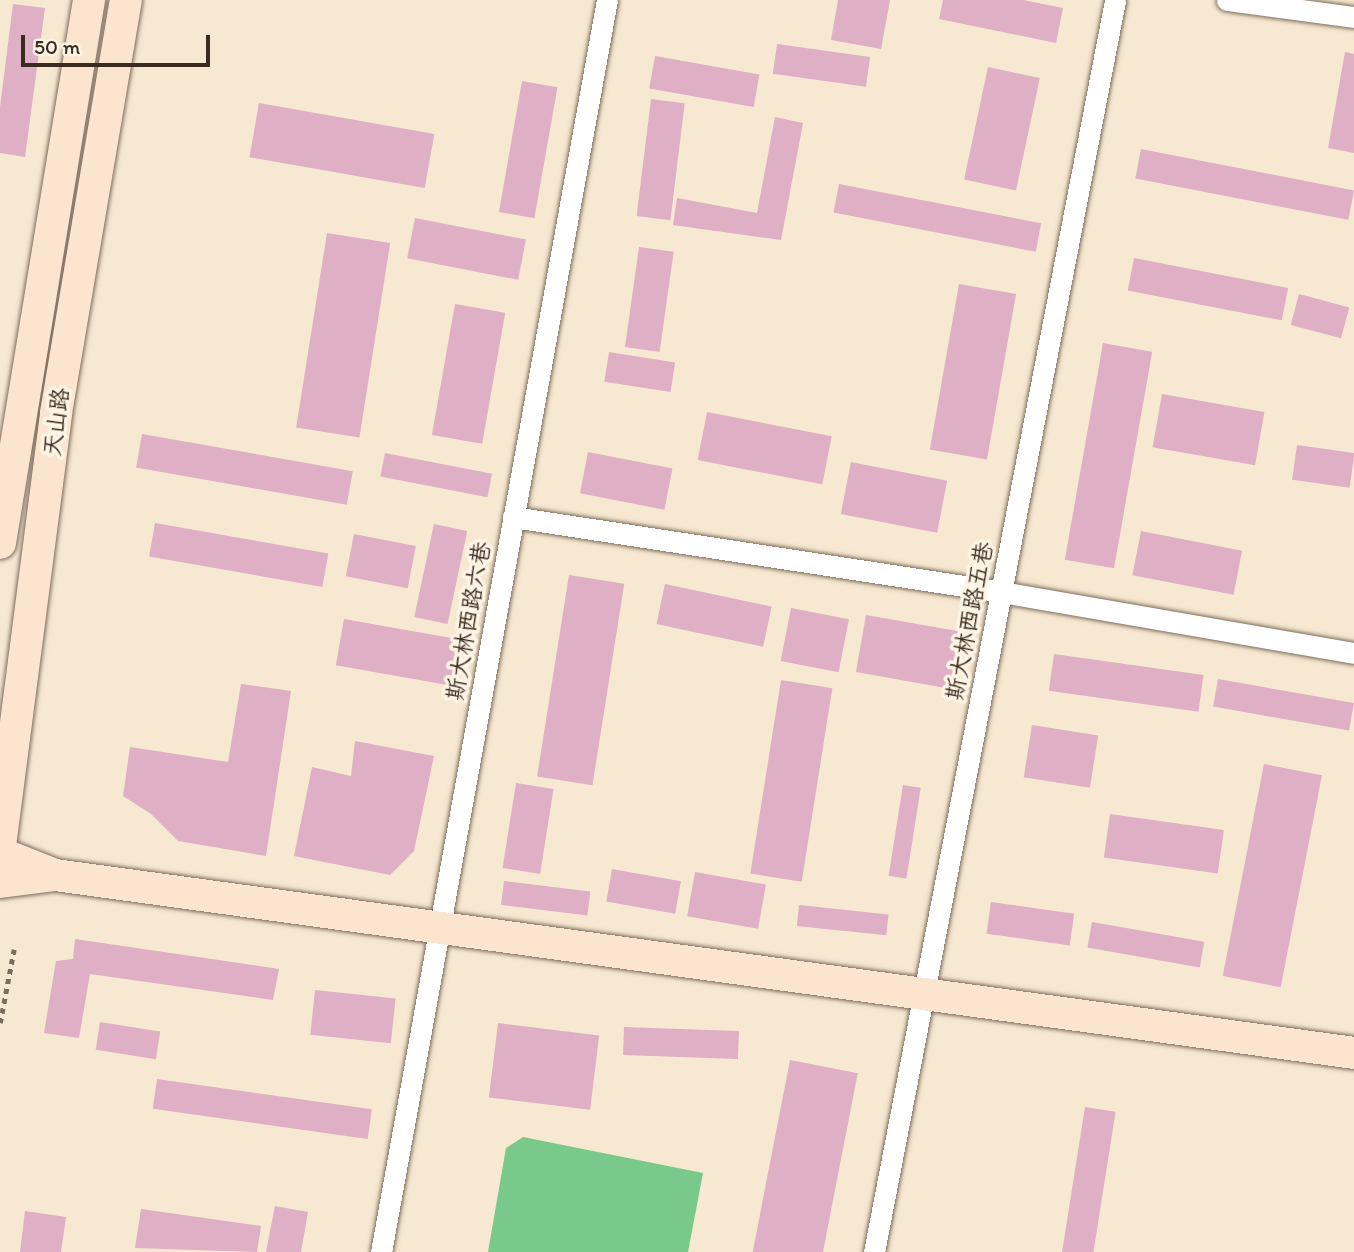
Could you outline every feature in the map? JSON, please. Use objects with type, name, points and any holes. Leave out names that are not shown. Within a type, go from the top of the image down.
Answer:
[{"type":"street","name":"天山路","points":[[0,542],[11,404],[89,0]]},
{"type":"street","name":"天山路","points":[[0,846],[56,413],[125,0]]},
{"type":"street","name":"斯大林西路六巷","points":[[381,1252],[607,0]]},
{"type":"street","name":"斯大林西路五巷","points":[[874,1252],[1115,0]]},
{"type":"street","points":[[1227,0],[1354,17]]},
{"type":"street","points":[[513,517],[1001,592],[1354,653]]},
{"type":"street","points":[[0,853],[55,875],[1354,1053]]},
{"type":"street","points":[[0,883],[55,875]]},
{"type":"path","points":[[0,1023],[14,949]]},
{"type":"green space","points":[[523,1137],[703,1173],[688,1252],[488,1252],[506,1148]]},
{"type":"building","points":[[838,0],[890,0],[881,49],[831,40]]},
{"type":"building","points":[[943,0],[1023,0],[1063,8],[1056,43],[939,19]]},
{"type":"building","points":[[13,4],[45,8],[25,157],[0,153],[0,107]]},
{"type":"building","points":[[777,44],[870,57],[866,87],[773,74]]},
{"type":"building","points":[[1345,52],[1354,54],[1354,153],[1328,148]]},
{"type":"building","points":[[655,56],[759,74],[754,107],[649,88]]},
{"type":"building","points":[[988,67],[1040,78],[1016,191],[964,179]]},
{"type":"building","points":[[522,81],[557,87],[534,218],[499,212]]},
{"type":"building","points":[[651,99],[685,103],[670,220],[637,216]]},
{"type":"building","points":[[259,103],[434,134],[425,188],[249,157]]},
{"type":"building","points":[[775,117],[803,123],[781,240],[673,225],[677,198],[757,213]]},
{"type":"building","points":[[1141,149],[1354,190],[1348,220],[1135,178]]},
{"type":"building","points":[[839,184],[1041,223],[1036,252],[833,212]]},
{"type":"building","points":[[415,218],[526,240],[518,280],[407,258]]},
{"type":"building","points":[[327,233],[390,243],[359,438],[296,428]]},
{"type":"building","points":[[639,247],[674,252],[660,352],[625,347]]},
{"type":"building","points":[[1134,258],[1288,288],[1282,320],[1128,290]]},
{"type":"building","points":[[959,284],[1016,294],[987,460],[930,449]]},
{"type":"building","points":[[1299,294],[1349,307],[1341,338],[1291,325]]},
{"type":"building","points":[[455,304],[505,313],[482,444],[432,435]]},
{"type":"building","points":[[1103,343],[1152,352],[1114,568],[1065,560]]},
{"type":"building","points":[[609,352],[675,362],[670,392],[604,382]]},
{"type":"building","points":[[1162,394],[1264,412],[1255,465],[1153,447]]},
{"type":"building","points":[[707,412],[832,436],[822,484],[698,460]]},
{"type":"building","points":[[142,434],[353,471],[347,505],[136,467]]},
{"type":"building","points":[[1297,445],[1354,453],[1350,488],[1292,480]]},
{"type":"building","points":[[588,452],[672,468],[664,510],[580,493]]},
{"type":"building","points":[[385,453],[492,474],[487,497],[380,477]]},
{"type":"building","points":[[851,462],[947,481],[937,533],[841,514]]},
{"type":"building","points":[[155,523],[328,554],[322,587],[149,556]]},
{"type":"building","points":[[434,524],[467,531],[448,624],[414,617]]},
{"type":"building","points":[[1141,531],[1242,551],[1234,595],[1132,575]]},
{"type":"building","points":[[354,534],[416,546],[408,588],[346,576]]},
{"type":"building","points":[[569,575],[624,584],[592,785],[537,776]]},
{"type":"building","points":[[665,584],[772,607],[763,647],[656,624]]},
{"type":"building","points":[[791,608],[849,619],[839,672],[781,661]]},
{"type":"building","points":[[866,615],[964,632],[954,689],[856,672]]},
{"type":"building","points":[[344,619],[461,640],[453,686],[336,665]]},
{"type":"building","points":[[1054,654],[1204,675],[1198,712],[1049,691]]},
{"type":"building","points":[[1218,679],[1354,703],[1349,731],[1213,707]]},
{"type":"building","points":[[781,680],[832,688],[802,882],[750,874]]},
{"type":"building","points":[[241,684],[291,691],[266,856],[178,841],[151,814],[123,796],[130,747],[228,762]]},
{"type":"building","points":[[1032,725],[1098,735],[1090,788],[1024,777]]},
{"type":"building","points":[[355,741],[434,756],[414,851],[390,875],[294,856],[312,767],[351,776]]},
{"type":"building","points":[[1264,764],[1322,775],[1281,987],[1223,976]]},
{"type":"building","points":[[516,783],[554,789],[540,874],[503,868]]},
{"type":"building","points":[[903,785],[921,788],[906,879],[889,876]]},
{"type":"building","points":[[1110,814],[1224,830],[1218,874],[1104,858]]},
{"type":"building","points":[[612,869],[681,881],[675,914],[606,901]]},
{"type":"building","points":[[695,872],[766,885],[758,929],[687,916]]},
{"type":"building","points":[[504,881],[590,892],[587,915],[501,905]]},
{"type":"building","points":[[991,902],[1074,914],[1070,945],[987,934]]},
{"type":"building","points":[[799,905],[889,914],[886,935],[797,926]]},
{"type":"building","points":[[1092,922],[1204,942],[1200,967],[1087,948]]},
{"type":"building","points":[[75,939],[279,969],[273,1000],[90,974],[79,1038],[44,1033],[56,961],[73,959]]},
{"type":"building","points":[[315,990],[396,998],[391,1043],[310,1035]]},
{"type":"building","points":[[100,1022],[160,1032],[156,1059],[96,1050]]},
{"type":"building","points":[[498,1023],[599,1035],[590,1110],[489,1097]]},
{"type":"building","points":[[624,1027],[739,1031],[738,1059],[623,1055]]},
{"type":"building","points":[[790,1060],[858,1073],[823,1252],[753,1252]]},
{"type":"building","points":[[157,1079],[372,1109],[368,1139],[153,1109]]},
{"type":"building","points":[[1085,1107],[1116,1112],[1093,1252],[1062,1252]]},
{"type":"building","points":[[275,1206],[308,1212],[301,1252],[266,1252]]},
{"type":"building","points":[[141,1209],[261,1226],[257,1252],[135,1248]]},
{"type":"building","points":[[25,1211],[66,1217],[61,1252],[20,1252]]}]
